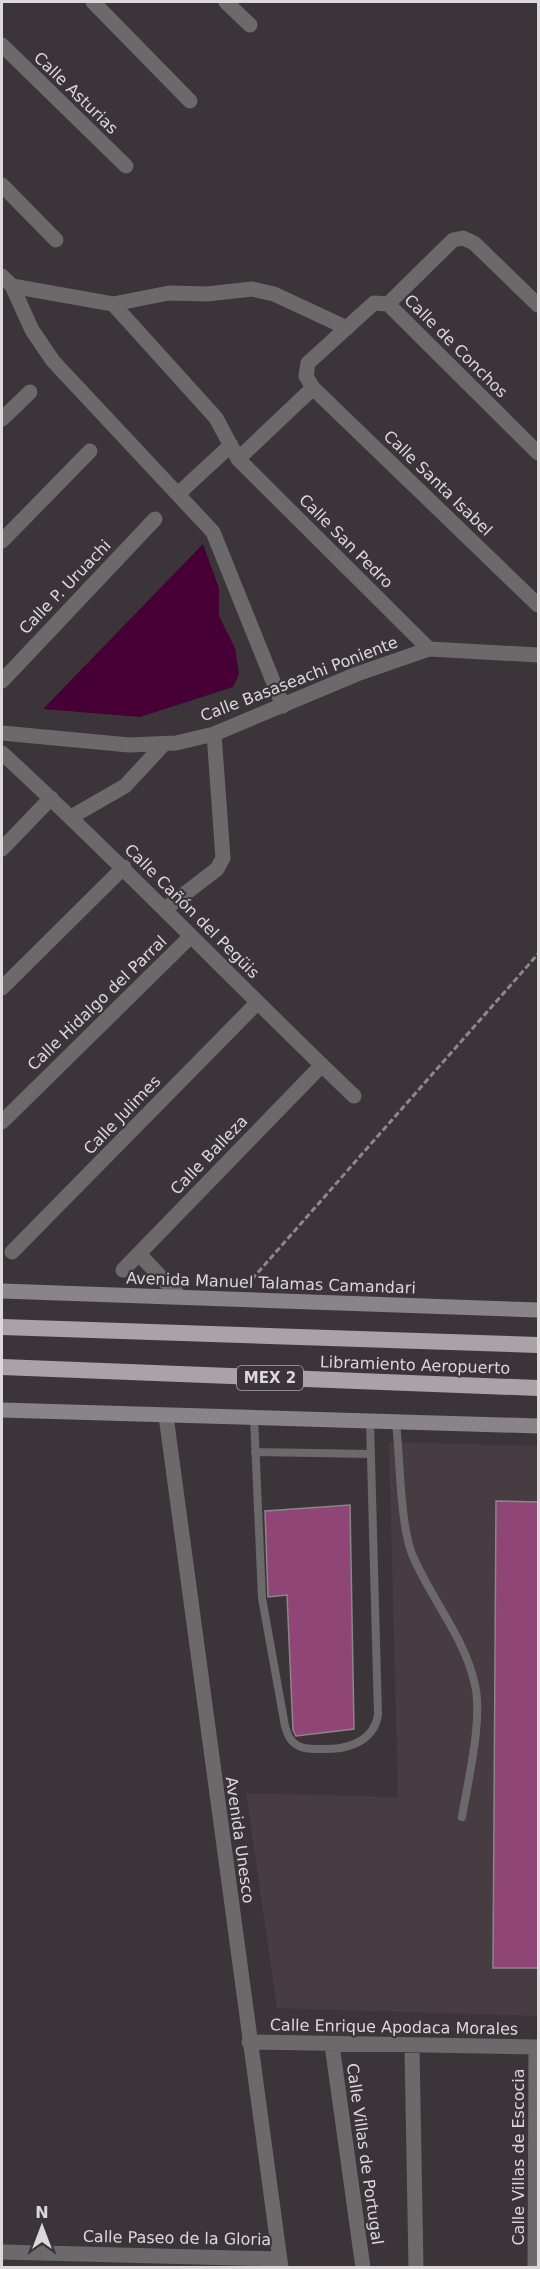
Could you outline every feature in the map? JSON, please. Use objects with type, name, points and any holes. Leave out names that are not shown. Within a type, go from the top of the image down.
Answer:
[{"type":"highway","name":"Libramiento Aeropuerto","points":[[2,1327],[538,1345]]},
{"type":"highway","name":"Libramiento Aeropuerto","points":[[2,1367],[538,1388]]},
{"type":"main road","name":"Avenida Manuel Talamas Camandari","points":[[2,1291],[538,1310]]},
{"type":"main road","points":[[2,1410],[538,1426]]},
{"type":"street","points":[[93,2],[190,101]]},
{"type":"street","points":[[226,2],[250,25]]},
{"type":"street","name":"Calle Asturias","points":[[2,45],[126,166]]},
{"type":"street","points":[[2,185],[56,240]]},
{"type":"street","name":"Calle de Conchos","points":[[538,305],[471,241],[463,238],[453,240],[388,304],[538,453]]},
{"type":"street","points":[[7,281],[113,304],[169,293],[207,294],[252,290],[274,294],[347,328]]},
{"type":"street","points":[[7,281],[32,330],[52,361],[213,532],[283,706]]},
{"type":"street","points":[[178,494],[313,388],[306,376],[308,363],[374,303],[388,304]]},
{"type":"street","name":"Calle San Pedro","points":[[113,304],[216,418],[234,452],[429,649]]},
{"type":"street","name":"Calle Santa Isabel","points":[[313,388],[538,605]]},
{"type":"street","points":[[2,419],[30,392]]},
{"type":"street","points":[[2,540],[90,451]]},
{"type":"street","name":"Calle P. Uruachi","points":[[2,681],[155,519]]},
{"type":"street","name":"Calle Basaseachi Poniente","points":[[2,734],[129,746],[164,744],[214,734],[357,674],[429,649],[538,655]]},
{"type":"street","points":[[165,909],[217,869],[224,858],[214,734]]},
{"type":"street","points":[[71,817],[125,786],[164,744]]},
{"type":"street","name":"Calle Cañón del Pegüis","points":[[2,753],[124,867],[257,1003],[354,1096]]},
{"type":"street","points":[[2,849],[51,798]]},
{"type":"street","points":[[2,988],[124,867]]},
{"type":"street","name":"Calle Hidalgo del Parral","points":[[2,1122],[191,936]]},
{"type":"street","name":"Calle Julimes","points":[[12,1252],[257,1003]]},
{"type":"street","name":"Calle Balleza","points":[[123,1270],[322,1065]]},
{"type":"street","points":[[139,1254],[180,1297]]},
{"type":"street","name":"Avenida Unesco","points":[[166,1416],[280,2263]]},
{"type":"street","name":"Calle Enrique Apodaca Morales","points":[[249,2042],[412,2047],[537,2047]]},
{"type":"street","name":"Calle Villas de Portugal","points":[[332,2045],[363,2268]]},
{"type":"street","points":[[412,2047],[416,2268]]},
{"type":"street","name":"Calle Villas de Escocia","points":[[535,2268],[537,2047]]},
{"type":"street","name":"Calle Paseo de la Gloria","points":[[2,2252],[110,2261],[280,2263]]},
{"type":"lane","points":[[254,1418],[262,1598],[285,1726],[289,1738],[295,1744],[304,1748],[332,1750],[352,1747],[369,1735],[378,1715],[370,1422]]},
{"type":"lane","points":[[396,1422],[406,1534],[412,1554],[468,1661],[476,1686],[477,1712],[462,1817]]},
{"type":"lane","points":[[255,1452],[370,1454]]},
{"type":"path","points":[[234,1300],[538,954]]},
{"type":"shaded area","points":[[203,544],[219,588],[219,616],[235,648],[239,674],[233,687],[140,717],[43,709]]},
{"type":"shaded area","points":[[389,1442],[538,1446],[538,2016],[277,2008],[246,1793],[398,1797]]},
{"type":"building","points":[[496,1501],[538,1502],[538,1968],[493,1968]]},
{"type":"building","points":[[350,1505],[354,1729],[296,1736],[293,1730],[287,1595],[268,1597],[265,1511]]}]
